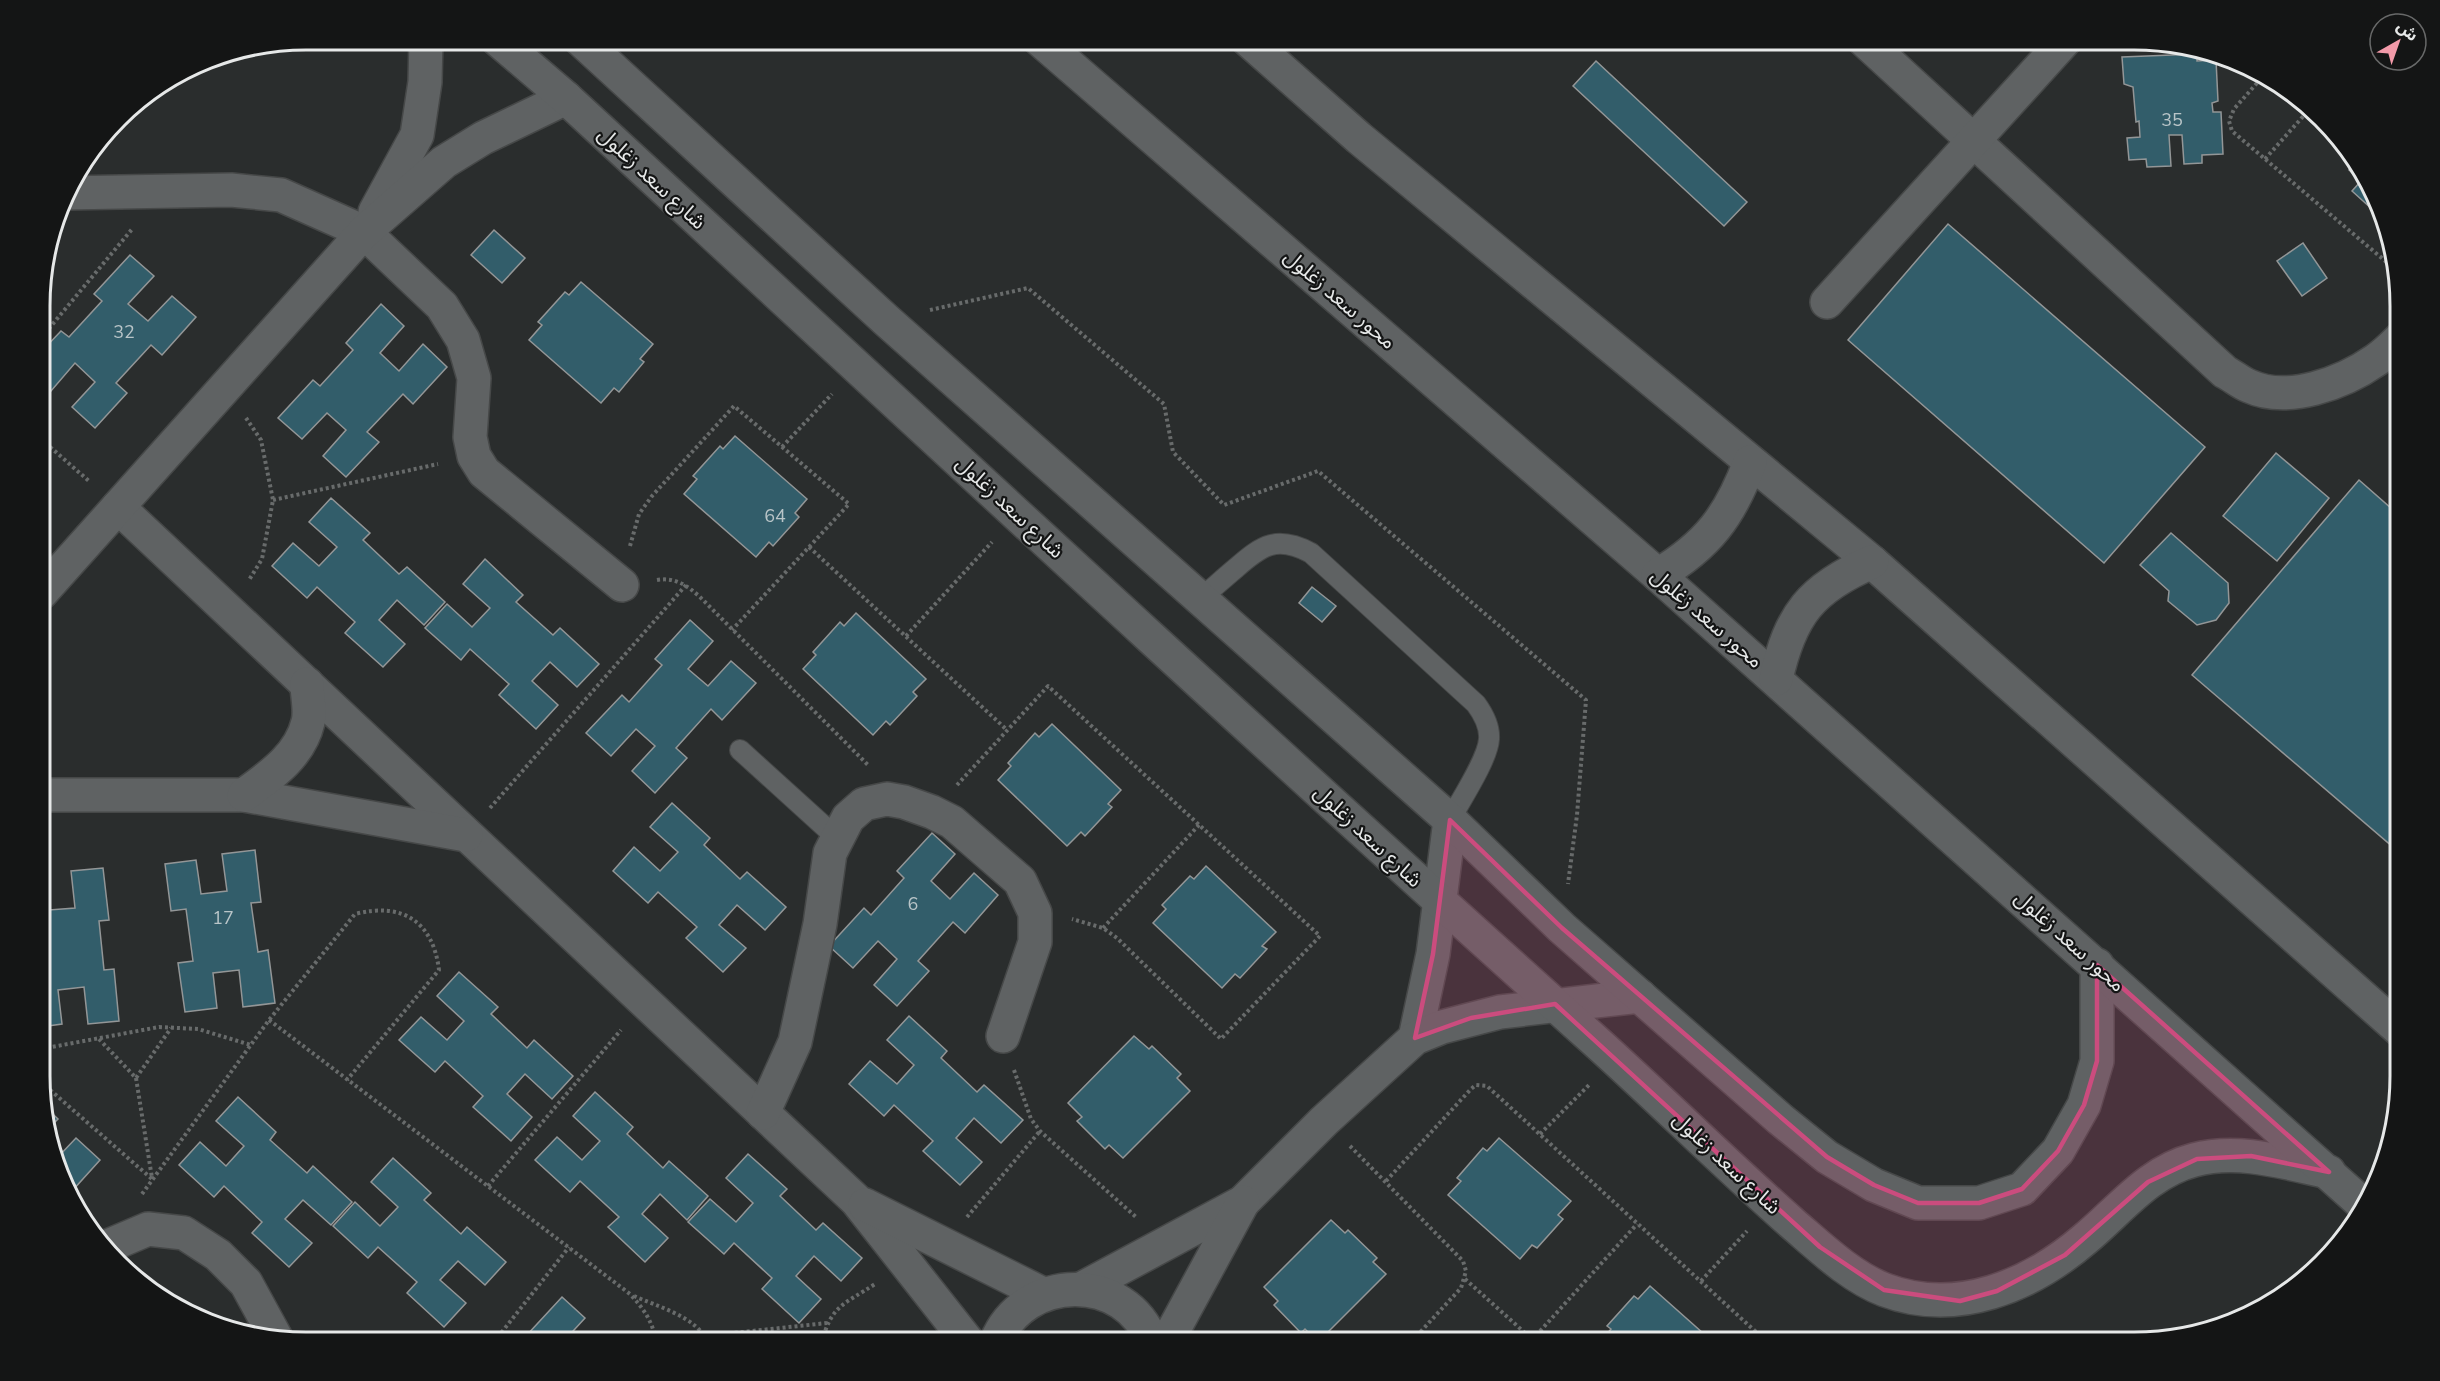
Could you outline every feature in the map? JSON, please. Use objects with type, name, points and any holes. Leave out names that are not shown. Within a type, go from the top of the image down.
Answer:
[{"type":"street","points":[[364,232],[417,135],[425,82],[426,50]]},
{"type":"street","name":"شارع سعد زغلول","points":[[510,50],[566,98],[1439,901],[1616,1058],[1772,1205],[1854,1273],[1884,1290],[1921,1299],[1960,1301],[1997,1291],[2040,1271],[2084,1240],[2148,1182],[2171,1168],[2197,1159],[2224,1155],[2251,1156],[2329,1172]]},
{"type":"street","points":[[592,50],[886,320],[1450,820],[1562,928],[1780,1119],[1827,1157],[1874,1185],[1918,1203],[1979,1203],[2022,1189],[2058,1151],[2084,1105],[2097,1061],[2097,965]]},
{"type":"street","name":"محور سعد زغلول","points":[[1052,50],[1658,575],[2358,1199]]},
{"type":"street","points":[[1259,50],[1359,138],[1872,562],[2390,1021]]},
{"type":"street","points":[[1875,50],[2225,372],[2249,387],[2277,393],[2305,390],[2344,378],[2377,360],[2390,348]]},
{"type":"street","points":[[1827,302],[2056,50]]},
{"type":"street","points":[[50,583],[364,232],[444,162],[483,138],[566,98]]},
{"type":"street","points":[[76,193],[231,190],[281,195],[364,232],[442,306],[463,340],[474,378],[470,436],[474,456],[484,472],[622,585]]},
{"type":"street","points":[[1658,575],[1684,560],[1713,532],[1725,517],[1740,490],[1750,462]]},
{"type":"street","points":[[118,507],[857,1201],[960,1332]]},
{"type":"street","points":[[1776,679],[1783,648],[1796,619],[1817,594],[1842,575],[1872,562]]},
{"type":"street","points":[[244,795],[290,757],[302,738],[309,720],[307,684]]},
{"type":"street","points":[[50,795],[244,795],[466,835]]},
{"type":"street","points":[[763,1113],[795,1042],[818,936],[830,853],[848,818],[864,804],[887,799],[919,807],[952,822],[1020,881],[1035,913],[1035,942],[1003,1036]]},
{"type":"street","points":[[1415,1038],[1433,954],[1450,820]]},
{"type":"street","points":[[1172,1332],[1243,1202],[1324,1121],[1415,1038],[1471,1018],[1500,1012],[1640,996]]},
{"type":"street","points":[[857,1201],[1043,1294]]},
{"type":"street","points":[[1081,1289],[1243,1202]]},
{"type":"street","points":[[113,1243],[148,1229],[184,1233],[218,1255],[246,1283],[271,1329]]},
{"type":"street","points":[[1002,1332],[1011,1316],[1043,1294],[1081,1289],[1102,1294],[1122,1304],[1139,1320],[1146,1332]]},
{"type":"lane","points":[[1200,599],[1256,550],[1263,547],[1284,543],[1298,546],[1311,554],[1476,704],[1484,714],[1489,732],[1487,752],[1450,820]]},
{"type":"lane","points":[[740,750],[837,838]]},
{"type":"path","points":[[2258,82],[2234,109],[2229,121],[2232,131],[2387,262]]},
{"type":"path","points":[[2265,159],[2305,115]]},
{"type":"path","points":[[50,327],[164,191]]},
{"type":"path","points":[[782,447],[857,367]]},
{"type":"path","points":[[226,387],[261,440],[273,500],[262,559],[230,612]]},
{"type":"path","points":[[732,630],[849,504],[734,406],[652,496],[639,514],[622,585],[669,578],[686,585],[732,630],[919,807],[1007,730],[1048,686],[1320,936],[1221,1039],[1117,938],[1103,928],[1077,920],[1035,913]]},
{"type":"path","points":[[50,447],[118,507]]},
{"type":"path","points":[[273,500],[474,456]]},
{"type":"path","points":[[906,636],[1018,514]]},
{"type":"path","points":[[809,547],[1007,730]]},
{"type":"path","points":[[466,835],[686,585]]},
{"type":"path","points":[[1103,928],[1199,825]]},
{"type":"path","points":[[113,1243],[152,1179],[269,1020],[355,914],[375,909],[395,910],[412,919],[428,932],[436,951],[439,970],[348,1080]]},
{"type":"path","points":[[488,1186],[644,1002]]},
{"type":"path","points":[[269,1020],[630,1294],[645,1310],[655,1332]]},
{"type":"path","points":[[50,1047],[171,1027],[198,1029],[252,1044]]},
{"type":"path","points":[[136,1078],[171,1027]]},
{"type":"path","points":[[1003,1036],[1026,1107],[1040,1131],[1166,1243]]},
{"type":"path","points":[[99,1039],[136,1078],[152,1179]]},
{"type":"path","points":[[1540,1134],[1616,1058]]},
{"type":"path","points":[[1386,1181],[1476,1085],[1487,1086],[1756,1332]]},
{"type":"path","points":[[50,1090],[152,1179]]},
{"type":"path","points":[[1324,1121],[1463,1261],[1465,1280],[1461,1288],[1420,1332]]},
{"type":"path","points":[[943,1245],[1040,1131]]},
{"type":"path","points":[[1701,1281],[1772,1205]]},
{"type":"path","points":[[1541,1332],[1638,1224]]},
{"type":"path","points":[[502,1332],[569,1247]]},
{"type":"path","points":[[825,1332],[833,1312],[906,1264]]},
{"type":"path","points":[[1465,1280],[1523,1332]]},
{"type":"path","points":[[630,1294],[689,1321],[701,1332]]},
{"type":"path","points":[[743,1332],[827,1323]]},
{"type":"highlighted area","points":[[1450,820],[1562,928],[1827,1157],[1874,1185],[1918,1203],[1979,1203],[2022,1189],[2058,1151],[2084,1105],[2097,1061],[2097,965],[2329,1172],[2251,1156],[2197,1159],[2148,1182],[2065,1255],[1997,1291],[1960,1301],[1884,1290],[1820,1247],[1555,1004],[1471,1018],[1415,1038],[1433,954]]},
{"type":"building","points":[[2186,54],[2197,57],[2197,61],[2216,63],[2218,101],[2212,103],[2213,112],[2221,112],[2223,154],[2202,155],[2202,163],[2184,164],[2182,135],[2169,135],[2171,166],[2147,167],[2146,159],[2129,160],[2127,138],[2140,137],[2139,121],[2136,122],[2133,87],[2124,84],[2122,57]]},
{"type":"building","points":[[1596,61],[1747,202],[1724,226],[1573,86]]},
{"type":"building","points":[[2359,183],[2371,208],[2352,191]]},
{"type":"building","points":[[1948,224],[2205,447],[2104,563],[1848,340]]},
{"type":"building","points":[[494,230],[525,258],[502,283],[471,255]]},
{"type":"building","points":[[2303,243],[2327,278],[2302,296],[2277,261]]},
{"type":"building","points":[[130,255],[154,276],[128,304],[148,321],[172,296],[196,317],[162,355],[151,345],[116,383],[127,393],[95,428],[72,407],[95,382],[75,363],[50,390],[50,343],[61,331],[69,337],[102,301],[94,294]]},
{"type":"building","points":[[581,282],[653,344],[640,359],[644,362],[619,392],[614,388],[601,403],[529,340],[542,325],[538,322],[565,292],[569,295]]},
{"type":"building","points":[[381,304],[404,326],[380,353],[399,371],[423,344],[447,367],[413,404],[403,394],[367,432],[379,442],[346,477],[323,456],[346,430],[327,413],[302,439],[278,418],[313,380],[320,386],[353,350],[346,343]]},
{"type":"building","points":[[735,436],[807,499],[795,513],[799,517],[773,546],[769,542],[756,557],[684,494],[697,479],[693,476],[720,446],[723,449]]},
{"type":"building","points":[[2276,453],[2329,498],[2277,561],[2223,516]]},
{"type":"building","points":[[2359,480],[2390,507],[2390,844],[2192,675]]},
{"type":"building","points":[[331,498],[370,533],[363,540],[399,574],[407,567],[445,602],[424,625],[397,600],[379,620],[405,644],[383,667],[345,633],[355,622],[317,587],[307,598],[272,566],[293,543],[319,566],[337,547],[309,522]]},
{"type":"building","points":[[2171,533],[2228,583],[2229,603],[2216,620],[2197,625],[2168,601],[2169,591],[2140,565]]},
{"type":"building","points":[[485,559],[523,595],[516,602],[553,635],[560,628],[599,664],[577,687],[550,662],[532,681],[558,705],[536,729],[499,695],[509,684],[470,649],[461,660],[425,628],[447,604],[472,627],[490,608],[463,584]]},
{"type":"building","points":[[1312,587],[1336,606],[1322,622],[1299,603]]},
{"type":"building","points":[[856,613],[926,679],[913,692],[917,696],[890,725],[886,721],[873,735],[803,669],[816,655],[813,652],[840,622],[844,626]]},
{"type":"building","points":[[690,620],[713,641],[688,669],[708,686],[731,661],[756,683],[722,720],[711,709],[676,748],[687,758],[655,793],[632,771],[655,746],[636,729],[611,756],[586,733],[622,695],[629,702],[662,665],[655,659]]},
{"type":"building","points":[[1052,724],[1121,790],[1108,804],[1112,807],[1085,836],[1081,832],[1067,846],[998,780],[1011,766],[1008,763],[1035,733],[1039,737]]},
{"type":"building","points":[[672,803],[710,838],[704,845],[740,879],[747,872],[786,907],[765,930],[737,905],[719,925],[746,948],[723,972],[686,938],[697,927],[658,892],[648,903],[613,871],[634,847],[660,871],[678,852],[650,827]]},
{"type":"building","points":[[932,833],[955,854],[931,881],[950,899],[974,873],[998,895],[965,933],[953,922],[918,961],[929,971],[897,1006],[874,985],[897,959],[878,941],[853,968],[829,946],[864,908],[871,915],[904,878],[897,871]]},
{"type":"building","points":[[255,850],[261,902],[251,903],[258,952],[268,950],[275,1003],[243,1007],[239,970],[213,973],[217,1008],[185,1012],[178,963],[193,961],[186,909],[171,911],[165,864],[196,860],[201,894],[227,891],[222,854]]},
{"type":"building","points":[[1206,866],[1276,932],[1262,946],[1267,949],[1240,978],[1235,974],[1222,988],[1153,923],[1166,909],[1162,905],[1190,876],[1194,879]]},
{"type":"building","points":[[103,868],[109,920],[99,921],[104,970],[114,969],[119,1021],[88,1024],[84,987],[58,990],[62,1024],[50,1026],[50,910],[75,908],[71,871]]},
{"type":"building","points":[[459,972],[498,1007],[491,1014],[527,1048],[534,1040],[573,1076],[552,1099],[525,1074],[507,1094],[532,1117],[511,1141],[473,1107],[483,1096],[445,1061],[435,1072],[399,1040],[421,1017],[447,1040],[464,1021],[437,996]]},
{"type":"building","points":[[909,1016],[947,1051],[941,1058],[977,1092],[984,1085],[1023,1120],[1001,1143],[974,1118],[956,1138],[982,1162],[960,1185],[923,1151],[933,1141],[894,1105],[884,1116],[849,1084],[870,1061],[897,1084],[914,1065],[887,1040]]},
{"type":"building","points":[[1134,1036],[1149,1049],[1152,1046],[1181,1074],[1177,1078],[1190,1091],[1123,1158],[1109,1145],[1105,1149],[1077,1121],[1082,1117],[1068,1103]]},
{"type":"building","points":[[595,1092],[633,1127],[627,1134],[663,1168],[669,1161],[708,1196],[687,1220],[660,1194],[642,1214],[668,1238],[645,1262],[608,1227],[619,1217],[580,1181],[570,1192],[535,1160],[557,1137],[582,1160],[600,1141],[573,1116]]},
{"type":"building","points":[[238,1097],[276,1132],[270,1140],[307,1173],[313,1166],[352,1202],[331,1225],[303,1200],[285,1219],[312,1243],[289,1267],[252,1233],[262,1222],[224,1186],[214,1197],[179,1165],[200,1142],[226,1166],[244,1146],[216,1121]]},
{"type":"building","points":[[76,1138],[100,1160],[75,1187],[62,1153]]},
{"type":"building","points":[[1499,1138],[1571,1201],[1558,1215],[1563,1219],[1537,1248],[1532,1245],[1520,1259],[1448,1195],[1461,1181],[1457,1178],[1483,1148],[1487,1151]]},
{"type":"building","points":[[748,1154],[787,1189],[780,1196],[816,1230],[823,1223],[862,1258],[841,1281],[814,1256],[796,1276],[821,1299],[799,1323],[762,1289],[772,1278],[734,1243],[724,1254],[688,1222],[710,1199],[736,1222],[753,1203],[726,1178]]},
{"type":"building","points":[[393,1158],[431,1193],[424,1200],[461,1234],[467,1227],[506,1262],[485,1285],[458,1261],[440,1280],[466,1303],[444,1327],[407,1293],[417,1282],[378,1247],[368,1258],[333,1226],[355,1202],[380,1226],[398,1207],[371,1182]]},
{"type":"building","points":[[1331,1220],[1345,1233],[1348,1230],[1377,1258],[1373,1262],[1386,1274],[1328,1332],[1308,1332],[1305,1329],[1300,1332],[1274,1305],[1278,1301],[1264,1287]]},
{"type":"building","points":[[1650,1286],[1702,1332],[1608,1332],[1611,1329],[1607,1326],[1634,1296],[1638,1299]]},
{"type":"building","points":[[562,1297],[585,1318],[572,1332],[530,1332]]}]
